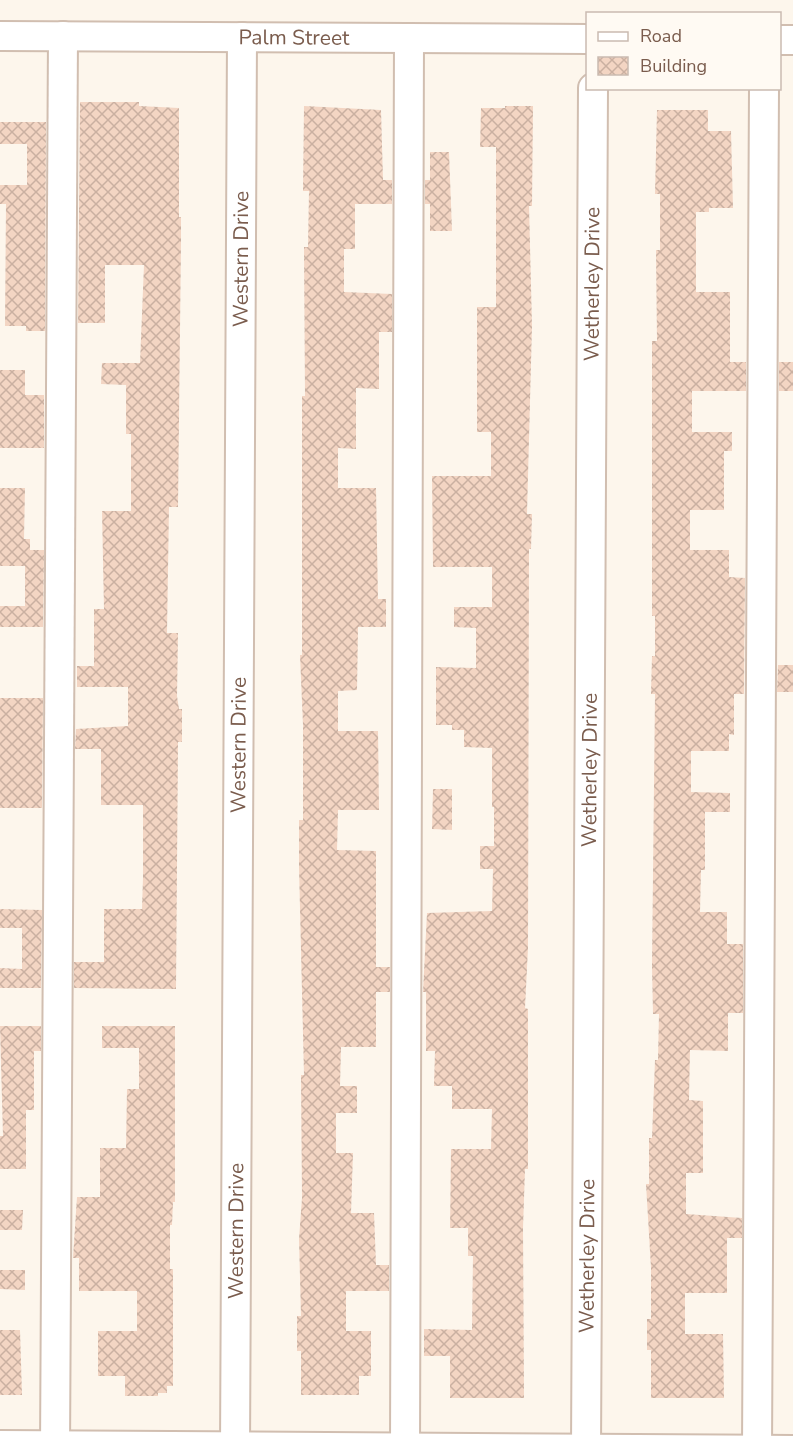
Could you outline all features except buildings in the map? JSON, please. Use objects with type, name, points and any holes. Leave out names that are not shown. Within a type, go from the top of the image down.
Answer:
[{"type":"street","name":"Palm Street","points":[[0,36],[586,39]]},
{"type":"street","points":[[55,1448],[63,36]]},
{"type":"street","name":"Western Drive","points":[[235,1449],[242,37]]},
{"type":"street","points":[[405,1449],[409,38]]},
{"type":"street","name":"Wetherley Drive","points":[[586,1450],[593,90]]},
{"type":"street","points":[[757,1450],[764,90]]},
{"type":"street","points":[[0,1445],[55,1448],[793,1450]]}]
